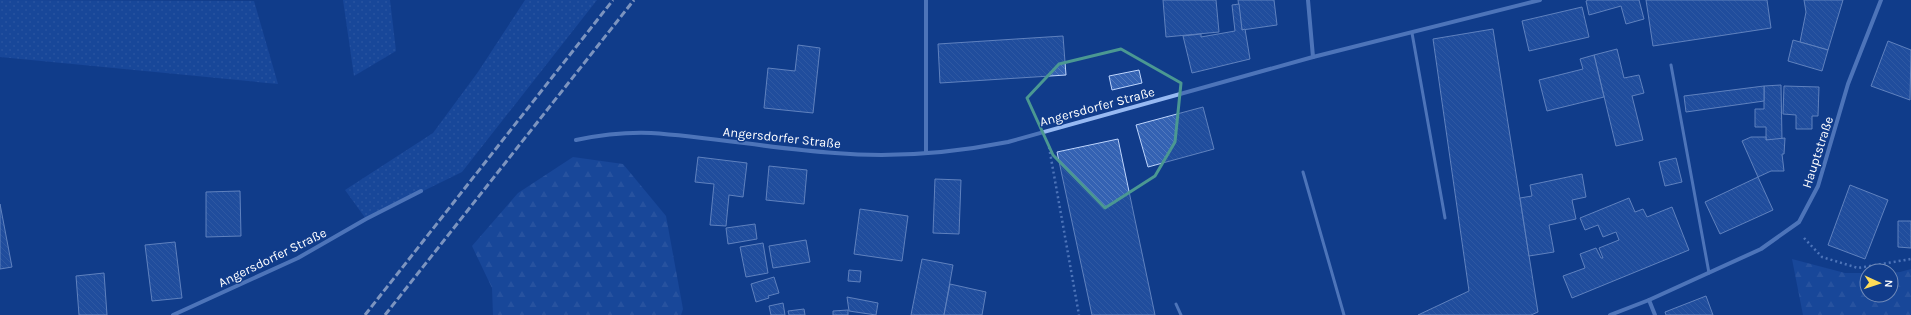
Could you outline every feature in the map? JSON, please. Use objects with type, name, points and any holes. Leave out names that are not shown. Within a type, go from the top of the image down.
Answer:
[{"type":"street","points":[[926,0],[928,102],[926,153]]},
{"type":"street","points":[[1308,0],[1313,57]]},
{"type":"street","name":"Angersdorfer Straße","points":[[576,140],[610,134],[650,133],[837,154],[906,154],[971,149],[1008,142],[1313,57],[1540,0]]},
{"type":"street","name":"Hauptstraße","points":[[1610,315],[1649,300],[1761,249],[1799,222],[1818,186],[1848,84],[1881,0]]},
{"type":"street","name":"Angersdorfer Straße","points":[[173,315],[298,258],[366,219],[421,191]]},
{"type":"street","points":[[1649,300],[1655,315]]},
{"type":"lane","points":[[1412,33],[1445,218]]},
{"type":"lane","points":[[1671,65],[1709,273]]},
{"type":"lane","points":[[1303,172],[1344,315]]},
{"type":"lane","points":[[1176,304],[1181,315]]},
{"type":"path","points":[[1045,131],[1079,315]]},
{"type":"path","points":[[1799,222],[1804,238],[1822,257],[1858,268],[1911,259]]},
{"type":"highlighted area","points":[[1121,49],[1181,83],[1175,142],[1155,176],[1105,208],[1053,155],[1027,98],[1059,64]]},
{"type":"green space","points":[[0,0],[254,1],[278,84],[0,57]]},
{"type":"green space","points":[[343,0],[390,0],[396,51],[354,76]]},
{"type":"green space","points":[[525,0],[597,0],[462,172],[366,219],[345,190],[433,133],[478,72]]},
{"type":"green space","points":[[573,157],[623,164],[666,216],[683,309],[681,315],[493,315],[492,288],[472,246],[518,193]]},
{"type":"green space","points":[[1792,259],[1845,273],[1859,273],[1859,303],[1899,303],[1899,272],[1911,269],[1911,315],[1803,315]]},
{"type":"building","points":[[1163,0],[1216,0],[1219,32],[1166,37]]},
{"type":"building","points":[[1238,0],[1274,0],[1277,25],[1242,30]]},
{"type":"building","points":[[1639,0],[1644,19],[1626,24],[1621,6],[1589,15],[1586,1]]},
{"type":"building","points":[[1646,0],[1767,0],[1771,28],[1653,46]]},
{"type":"building","points":[[1804,0],[1843,0],[1828,50],[1800,42],[1806,12]]},
{"type":"building","points":[[1239,4],[1242,30],[1245,29],[1250,59],[1192,73],[1183,36],[1201,34],[1201,37],[1235,31],[1232,5]]},
{"type":"building","points":[[1582,7],[1589,37],[1529,51],[1522,21]]},
{"type":"building","points":[[1493,29],[1538,312],[1531,315],[1418,315],[1469,291],[1433,39]]},
{"type":"building","points":[[1063,36],[1066,75],[940,83],[938,44]]},
{"type":"building","points":[[1793,40],[1828,50],[1822,71],[1788,61]]},
{"type":"building","points":[[1888,41],[1911,50],[1910,100],[1871,86]]},
{"type":"building","points":[[798,45],[820,48],[813,113],[764,108],[768,68],[795,71]]},
{"type":"building","points":[[1617,49],[1624,78],[1639,75],[1644,93],[1632,96],[1643,140],[1616,146],[1594,55]]},
{"type":"building","points":[[1594,55],[1604,97],[1547,111],[1539,80],[1583,69],[1580,59]]},
{"type":"building","points":[[1139,70],[1142,83],[1112,90],[1109,76]]},
{"type":"building","points":[[1781,85],[1782,140],[1766,140],[1766,127],[1755,127],[1755,109],[1764,109],[1764,86]]},
{"type":"building","points":[[1764,86],[1764,101],[1686,112],[1684,96]]},
{"type":"building","points":[[1784,86],[1819,87],[1818,116],[1812,116],[1812,129],[1796,129],[1796,115],[1783,114]]},
{"type":"building","points":[[1203,107],[1214,149],[1148,167],[1136,125]]},
{"type":"building","points":[[1751,137],[1766,137],[1766,140],[1785,138],[1784,154],[1782,154],[1784,171],[1771,171],[1758,177],[1742,141]]},
{"type":"building","points":[[1118,139],[1155,315],[1092,315],[1057,152]]},
{"type":"building","points":[[698,157],[747,163],[743,197],[729,195],[726,226],[710,225],[714,184],[695,182]]},
{"type":"building","points":[[1676,158],[1682,182],[1665,186],[1659,162]]},
{"type":"building","points":[[769,166],[807,170],[804,204],[766,200]]},
{"type":"building","points":[[1582,174],[1586,197],[1572,200],[1576,219],[1549,225],[1554,252],[1529,256],[1520,198],[1532,196],[1530,185]]},
{"type":"building","points":[[1758,177],[1773,210],[1720,234],[1705,202]]},
{"type":"building","points":[[935,179],[961,180],[959,234],[933,233]]},
{"type":"building","points":[[1850,185],[1888,200],[1865,259],[1828,245]]},
{"type":"building","points":[[240,191],[241,236],[206,237],[206,192]]},
{"type":"building","points":[[1629,198],[1635,212],[1643,209],[1647,217],[1672,207],[1689,250],[1572,298],[1563,276],[1585,268],[1580,254],[1596,248],[1601,258],[1603,258],[1599,248],[1619,240],[1616,232],[1603,237],[1598,225],[1585,230],[1580,218]]},
{"type":"building","points":[[0,204],[12,267],[0,269]]},
{"type":"building","points":[[860,209],[908,216],[902,261],[854,254]]},
{"type":"building","points":[[1898,221],[1911,221],[1911,248],[1898,247]]},
{"type":"building","points":[[755,224],[757,239],[728,244],[726,228]]},
{"type":"building","points":[[806,240],[810,262],[773,268],[769,246]]},
{"type":"building","points":[[175,242],[182,298],[152,301],[145,245]]},
{"type":"building","points":[[763,243],[768,273],[746,277],[740,247]]},
{"type":"building","points":[[922,259],[953,265],[944,315],[911,315]]},
{"type":"building","points":[[849,270],[861,271],[860,282],[848,281]]},
{"type":"building","points":[[104,273],[107,315],[79,315],[76,276]]},
{"type":"building","points":[[774,277],[779,293],[768,296],[769,298],[756,302],[751,284]]},
{"type":"building","points":[[950,284],[986,292],[982,315],[944,315]]},
{"type":"building","points":[[1706,296],[1713,315],[1666,315],[1665,312]]},
{"type":"building","points":[[847,297],[878,303],[876,315],[849,311]]},
{"type":"building","points":[[783,303],[785,315],[771,315],[769,306]]},
{"type":"building","points":[[804,309],[805,315],[789,315],[788,311]]},
{"type":"building","points":[[848,310],[848,315],[833,315],[833,311]]},
{"type":"railway","points":[[365,315],[613,0]]},
{"type":"railway","points":[[385,315],[634,0]]}]
